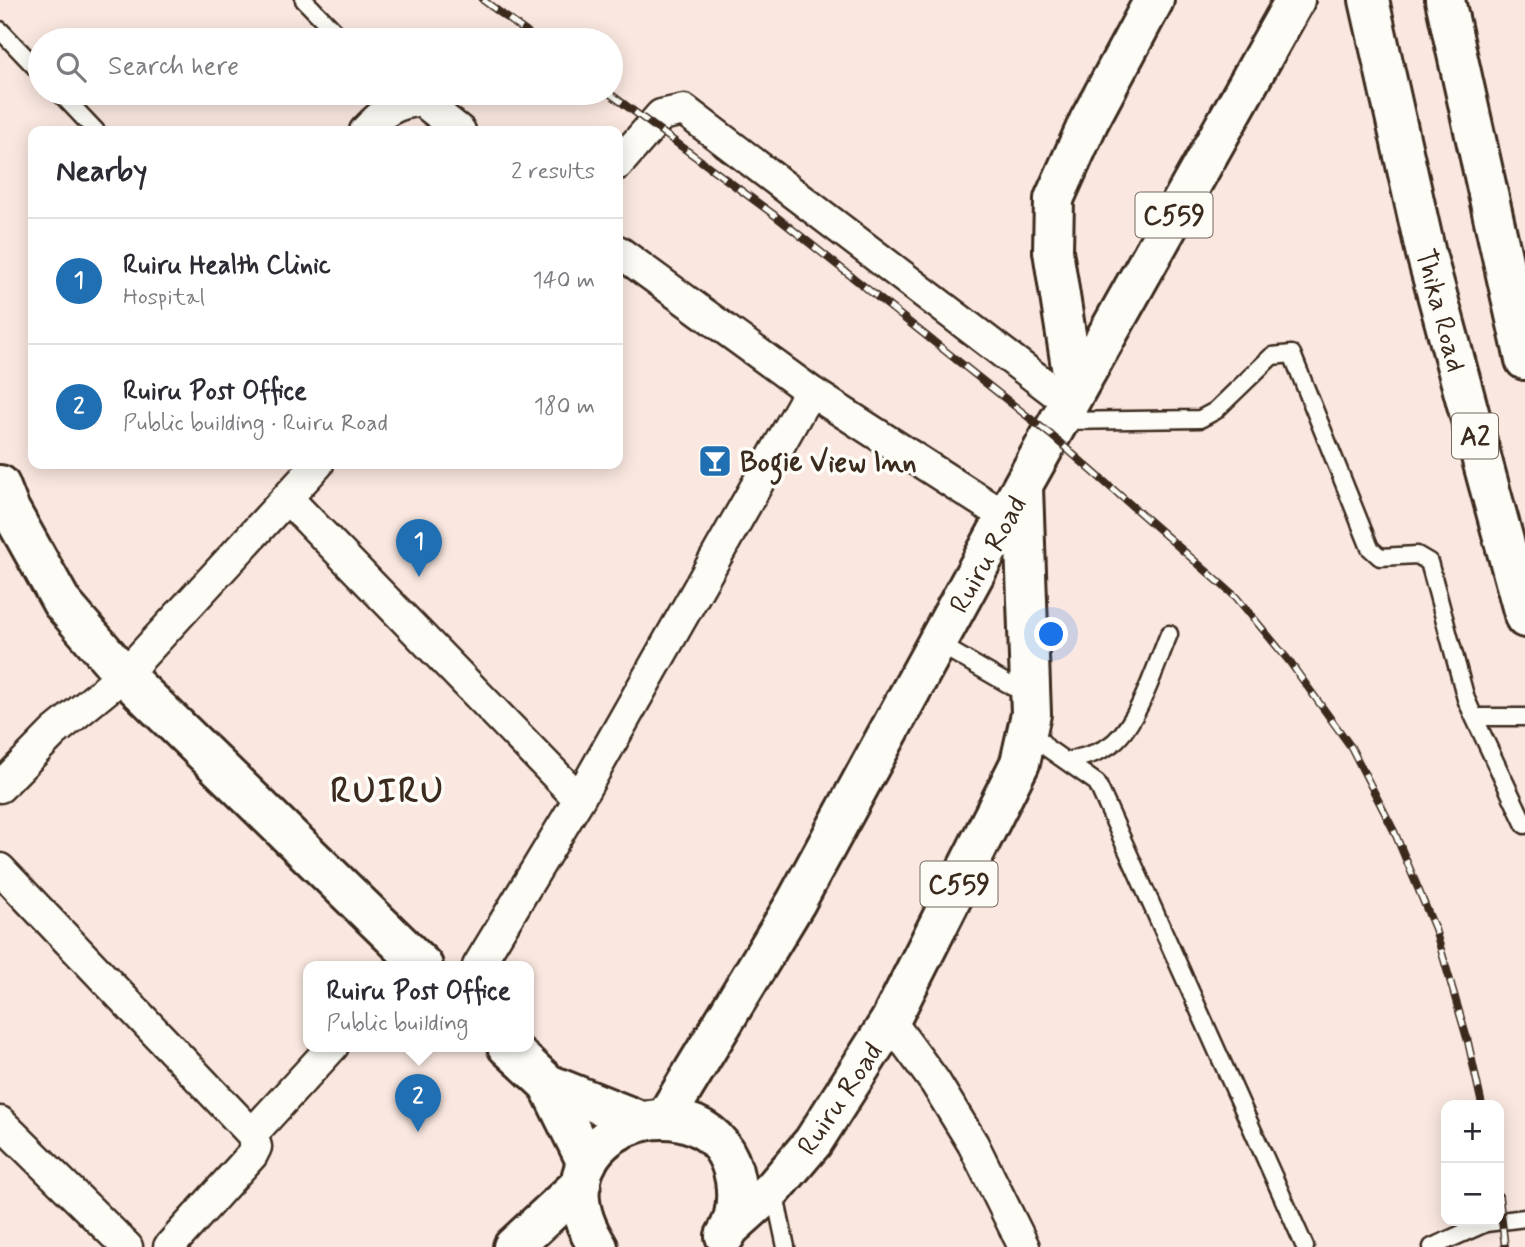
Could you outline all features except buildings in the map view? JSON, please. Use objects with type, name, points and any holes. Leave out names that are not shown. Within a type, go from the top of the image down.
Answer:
[{"type":"main road","name":"C559","points":[[1014,501],[1295,0]]},
{"type":"main road","name":"Thika Road","points":[[1369,0],[1426,254],[1525,618]]},
{"type":"main road","points":[[1446,0],[1525,360]]},
{"type":"main road","points":[[1068,405],[1053,251],[1054,199],[1088,121],[1152,1]]},
{"type":"main road","points":[[3,500],[62,603],[124,675],[413,961]]},
{"type":"main road","name":"Ruiru Road","points":[[652,1119],[796,902],[1014,501]]},
{"type":"main road","name":"Ruiru Road","points":[[725,1237],[773,1189],[813,1142],[890,1021],[1020,763],[1029,711],[1014,501]]},
{"type":"main road","points":[[513,1052],[548,1084],[652,1119],[695,1126],[718,1143],[733,1168],[738,1197],[725,1237]]},
{"type":"main road","points":[[548,1084],[584,1173],[580,1207],[587,1229],[598,1247]]},
{"type":"main road","points":[[513,1247],[584,1173],[608,1136],[652,1119]]},
{"type":"street","points":[[370,126],[390,105]]},
{"type":"street","points":[[427,105],[454,126]]},
{"type":"street","points":[[623,158],[661,115],[684,110],[1068,405]]},
{"type":"street","points":[[623,255],[810,391],[1014,501]]},
{"type":"street","points":[[481,961],[579,799],[810,391]]},
{"type":"street","points":[[0,788],[54,732],[124,675],[313,469]]},
{"type":"street","points":[[286,498],[579,799]]},
{"type":"street","points":[[0,869],[252,1134],[256,1147],[252,1155],[169,1247]]},
{"type":"street","points":[[890,1021],[935,1082],[973,1144],[1024,1247]]},
{"type":"street","points":[[252,1134],[327,1052]]},
{"type":"street","points":[[0,1122],[127,1247]]},
{"type":"lane","points":[[304,0],[331,28]]},
{"type":"lane","points":[[0,30],[28,59]]},
{"type":"lane","points":[[71,105],[91,126]]},
{"type":"lane","points":[[1068,405],[1200,419],[1214,411],[1272,356],[1292,354],[1359,527],[1370,548],[1380,557],[1417,555],[1429,562],[1466,699],[1525,825]]},
{"type":"lane","points":[[1067,761],[1092,755],[1114,742],[1132,719],[1169,634]]},
{"type":"lane","points":[[937,643],[1029,711],[1047,748],[1097,783],[1305,1247]]},
{"type":"lane","points":[[1474,717],[1525,717]]},
{"type":"lane","points":[[773,1189],[786,1247]]},
{"type":"lane","points":[[1432,1247],[1486,1223],[1525,1217]]},
{"type":"railway","points":[[483,0],[521,28]]},
{"type":"railway","points":[[623,103],[773,214],[1051,435],[1236,597],[1289,661],[1351,747],[1394,831],[1435,929],[1468,1042],[1481,1100]]},
{"type":"railway","points":[[1503,1226],[1505,1247]]},
{"type":"place","name":"Bogie View Inn","points":[[715,461]]},
{"type":"place","name":"Ruiru Health Clinic","points":[[419,577]]},
{"type":"place","name":"Ruiru Post Office","points":[[418,1132]]},
{"type":"district","name":"RUIRU","points":[[388,790]]}]
